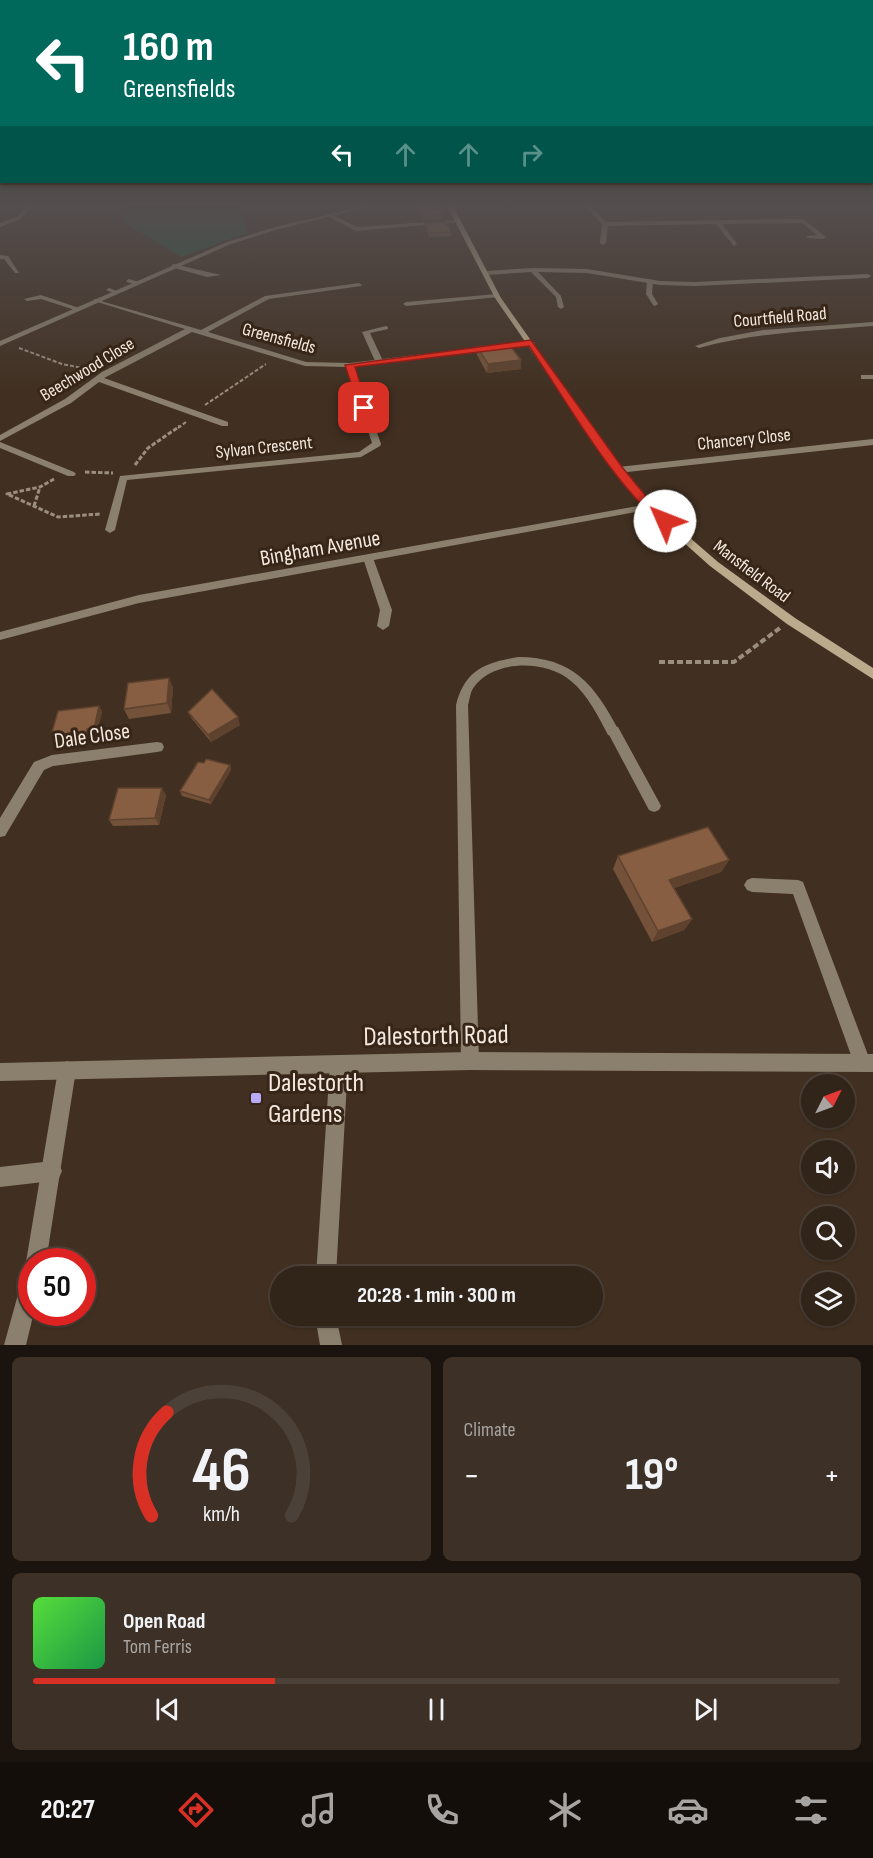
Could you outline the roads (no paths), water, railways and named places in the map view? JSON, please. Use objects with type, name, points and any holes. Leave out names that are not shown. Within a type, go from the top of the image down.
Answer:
[{"type":"main road","name":"Mansfield Road","points":[[484,269],[496,295],[618,470],[649,507],[714,564],[791,621],[873,674]]},
{"type":"street","points":[[15,269],[17,272]]},
{"type":"street","points":[[2,343],[113,291],[167,269]]},
{"type":"street","points":[[183,269],[207,275],[218,275]]},
{"type":"street","points":[[533,270],[559,297],[561,307]]},
{"type":"street","points":[[486,273],[587,270],[650,281],[695,284],[868,276]]},
{"type":"street","points":[[129,281],[137,283]]},
{"type":"street","points":[[650,281],[649,294],[655,304]]},
{"type":"street","points":[[203,332],[267,297],[359,285]]},
{"type":"street","points":[[406,302],[496,295]]},
{"type":"street","points":[[27,299],[41,297],[77,309]]},
{"type":"street","name":"Greensfields","points":[[96,300],[305,364],[350,365],[531,343]]},
{"type":"street","name":"Courtfield Road","points":[[699,346],[724,337],[754,332],[870,325],[873,331]]},
{"type":"street","points":[[379,361],[366,332],[386,328]]},
{"type":"street","name":"Beechwood Close","points":[[0,438],[68,401],[102,376],[191,329]]},
{"type":"street","name":"Sylvan Crescent","points":[[110,530],[123,478],[361,454],[377,444],[350,365]]},
{"type":"street","points":[[102,376],[225,424]]},
{"type":"street","name":"Chancery Close","points":[[618,470],[873,442]]},
{"type":"street","points":[[0,445],[68,473]]},
{"type":"street","name":"Bingham Avenue","points":[[0,636],[139,599],[649,507]]},
{"type":"street","points":[[368,558],[386,610],[383,626]]},
{"type":"street","points":[[470,1060],[462,705],[468,684],[489,669],[507,663],[547,664],[568,672],[580,682],[613,731],[654,806]]},
{"type":"street","name":"Dale Close","points":[[0,831],[39,766],[52,761],[157,747]]},
{"type":"street","points":[[752,885],[798,887],[868,1063]]},
{"type":"street","name":"Dalestorth Road","points":[[0,1072],[470,1060],[868,1063]]},
{"type":"street","points":[[328,1266],[339,1064]]},
{"type":"street","points":[[38,1248],[67,1070]]},
{"type":"street","points":[[0,1177],[52,1172]]},
{"type":"street","points":[[15,1345],[20,1326]]},
{"type":"street","points":[[328,1326],[331,1345]]},
{"type":"place","name":"Dalestorth Gardens","points":[[256,1098]]}]
